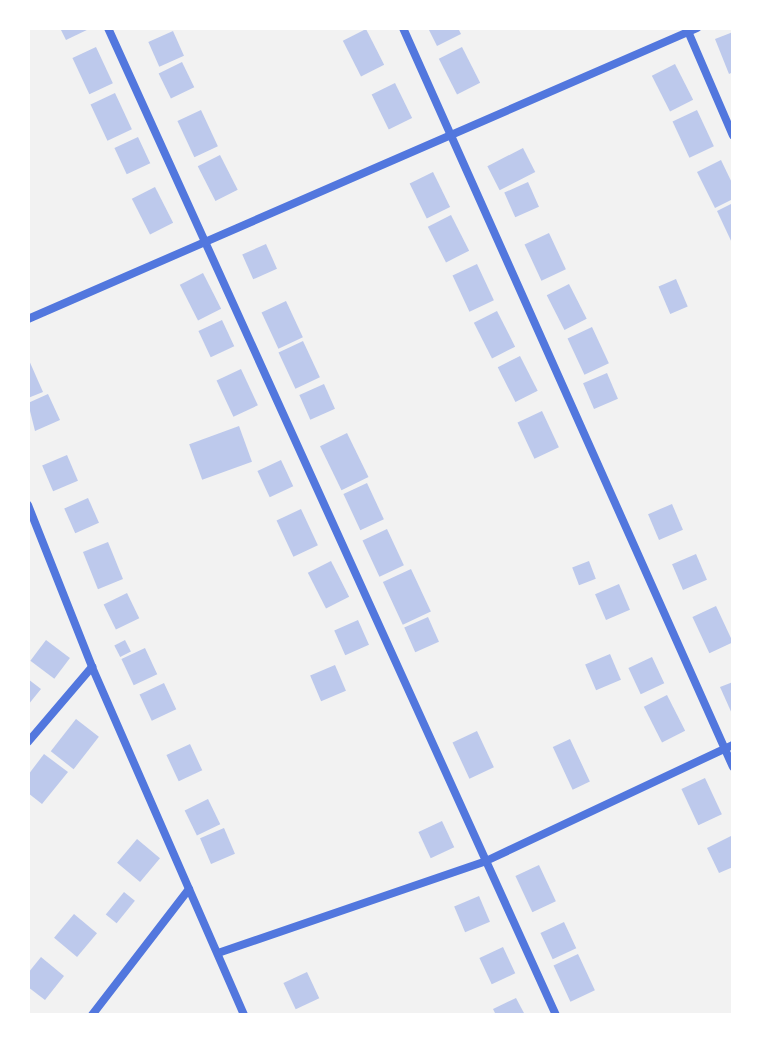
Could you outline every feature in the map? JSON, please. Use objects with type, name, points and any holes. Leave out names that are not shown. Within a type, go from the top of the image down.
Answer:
[{"type":"street","points":[[108,28],[556,1015]]},
{"type":"street","points":[[403,28],[729,747],[733,767]]},
{"type":"street","points":[[28,319],[452,138],[691,29],[733,136]]},
{"type":"street","points":[[28,505],[92,667],[244,1015]]},
{"type":"street","points":[[28,742],[92,667]]},
{"type":"street","points":[[218,953],[486,861],[729,747]]},
{"type":"street","points":[[92,1015],[189,889]]},
{"type":"building","points":[[60,28],[91,28],[66,40]]},
{"type":"building","points":[[428,28],[458,28],[461,34],[437,46]]},
{"type":"building","points":[[366,29],[384,65],[361,76],[343,41]]},
{"type":"building","points":[[173,31],[184,56],[159,67],[148,42]]},
{"type":"building","points":[[733,32],[733,72],[729,74],[715,39]]},
{"type":"building","points":[[96,47],[113,83],[89,94],[72,58]]},
{"type":"building","points":[[462,47],[480,83],[457,94],[439,59]]},
{"type":"building","points":[[182,62],[194,87],[171,99],[159,73]]},
{"type":"building","points":[[675,64],[693,100],[670,111],[652,76]]},
{"type":"building","points":[[395,83],[412,118],[389,129],[372,94]]},
{"type":"building","points":[[115,93],[132,129],[107,141],[91,104]]},
{"type":"building","points":[[201,110],[218,146],[194,157],[177,121]]},
{"type":"building","points":[[697,110],[714,146],[689,158],[673,121]]},
{"type":"building","points":[[138,137],[150,163],[127,174],[114,148]]},
{"type":"building","points":[[523,148],[535,172],[500,190],[487,166]]},
{"type":"building","points":[[220,155],[238,190],[215,201],[198,166]]},
{"type":"building","points":[[721,160],[733,185],[733,199],[715,208],[697,172]]},
{"type":"building","points":[[433,172],[450,207],[427,218],[410,183]]},
{"type":"building","points":[[528,182],[539,207],[515,217],[504,193]]},
{"type":"building","points":[[155,187],[173,223],[150,234],[132,199]]},
{"type":"building","points":[[733,203],[733,245],[717,211]]},
{"type":"building","points":[[451,215],[469,251],[446,262],[428,227]]},
{"type":"building","points":[[549,233],[566,269],[541,281],[525,244]]},
{"type":"building","points":[[266,244],[277,269],[253,279],[242,255]]},
{"type":"building","points":[[477,264],[494,300],[469,312],[453,275]]},
{"type":"building","points":[[203,273],[221,309],[198,320],[180,285]]},
{"type":"building","points":[[676,279],[688,307],[670,314],[659,286]]},
{"type":"building","points":[[569,284],[587,319],[564,330],[547,295]]},
{"type":"building","points":[[286,301],[303,337],[278,349],[262,312]]},
{"type":"building","points":[[497,311],[515,347],[492,358],[474,323]]},
{"type":"building","points":[[222,320],[234,346],[211,357],[198,331]]},
{"type":"building","points":[[592,327],[609,363],[584,375],[568,338]]},
{"type":"building","points":[[303,341],[320,377],[295,389],[279,352]]},
{"type":"building","points":[[520,356],[538,391],[515,402],[498,367]]},
{"type":"building","points":[[28,358],[43,392],[28,398]]},
{"type":"building","points":[[241,369],[258,405],[233,417],[217,380]]},
{"type":"building","points":[[607,373],[618,399],[594,409],[583,383]]},
{"type":"building","points":[[324,384],[335,409],[310,420],[299,395]]},
{"type":"building","points":[[48,394],[60,420],[35,431],[28,403]]},
{"type":"building","points":[[542,411],[559,447],[534,459],[518,422]]},
{"type":"building","points":[[239,426],[252,462],[202,480],[189,444]]},
{"type":"building","points":[[347,433],[368,477],[342,490],[320,446]]},
{"type":"building","points":[[67,455],[78,481],[53,491],[42,466]]},
{"type":"building","points":[[281,460],[293,486],[270,497],[257,471]]},
{"type":"building","points":[[367,483],[384,519],[360,530],[343,494]]},
{"type":"building","points":[[88,498],[99,523],[75,533],[64,509]]},
{"type":"building","points":[[672,504],[683,530],[659,540],[648,514]]},
{"type":"building","points":[[301,509],[318,545],[293,557],[277,520]]},
{"type":"building","points":[[387,529],[404,565],[379,577],[363,540]]},
{"type":"building","points":[[108,542],[123,579],[98,589],[83,552]]},
{"type":"building","points":[[696,554],[707,580],[683,590],[672,564]]},
{"type":"building","points":[[331,561],[349,597],[326,608],[308,573]]},
{"type":"building","points":[[589,561],[596,579],[579,585],[572,567]]},
{"type":"building","points":[[411,569],[431,612],[403,625],[383,582]]},
{"type":"building","points":[[619,584],[630,610],[606,620],[595,594]]},
{"type":"building","points":[[127,593],[139,618],[116,630],[104,604]]},
{"type":"building","points":[[716,606],[733,642],[709,653],[692,617]]},
{"type":"building","points":[[428,617],[439,642],[415,652],[404,628]]},
{"type":"building","points":[[358,620],[369,645],[345,655],[334,631]]},
{"type":"building","points":[[46,640],[70,658],[54,679],[30,661]]},
{"type":"building","points":[[125,640],[131,652],[120,657],[114,645]]},
{"type":"building","points":[[145,648],[157,674],[134,685],[121,659]]},
{"type":"building","points":[[610,654],[621,680],[596,690],[585,665]]},
{"type":"building","points":[[652,657],[664,683],[641,694],[628,668]]},
{"type":"building","points":[[335,665],[346,691],[321,701],[310,676]]},
{"type":"building","points":[[28,679],[41,689],[28,705]]},
{"type":"building","points":[[733,682],[733,716],[720,687]]},
{"type":"building","points":[[164,683],[176,709],[152,721],[140,694]]},
{"type":"building","points":[[667,695],[685,731],[662,742],[644,707]]},
{"type":"building","points":[[76,719],[99,737],[74,769],[51,751]]},
{"type":"building","points":[[477,731],[494,767],[469,779],[453,742]]},
{"type":"building","points":[[570,739],[590,782],[573,790],[553,747]]},
{"type":"building","points":[[190,744],[202,770],[179,781],[166,755]]},
{"type":"building","points":[[44,754],[68,772],[42,804],[28,793],[28,775]]},
{"type":"building","points":[[705,778],[722,814],[698,825],[681,789]]},
{"type":"building","points":[[208,799],[220,824],[197,836],[185,810]]},
{"type":"building","points":[[442,821],[454,847],[431,858],[418,832]]},
{"type":"building","points":[[224,828],[235,854],[211,864],[200,838]]},
{"type":"building","points":[[731,836],[733,867],[719,873],[707,848]]},
{"type":"building","points":[[137,839],[160,858],[140,882],[117,863]]},
{"type":"building","points":[[539,865],[556,901],[532,912],[515,876]]},
{"type":"building","points":[[124,892],[135,901],[117,923],[106,915]]},
{"type":"building","points":[[479,896],[490,922],[465,932],[454,907]]},
{"type":"building","points":[[74,914],[97,933],[77,957],[54,938]]},
{"type":"building","points":[[564,922],[576,948],[553,959],[540,933]]},
{"type":"building","points":[[503,947],[515,973],[492,984],[479,958]]},
{"type":"building","points":[[578,954],[595,990],[570,1002],[554,965]]},
{"type":"building","points":[[41,957],[64,976],[45,1000],[28,987],[28,973]]},
{"type":"building","points":[[307,972],[319,998],[296,1009],[283,983]]},
{"type":"building","points":[[516,998],[525,1015],[496,1015],[493,1009]]}]
